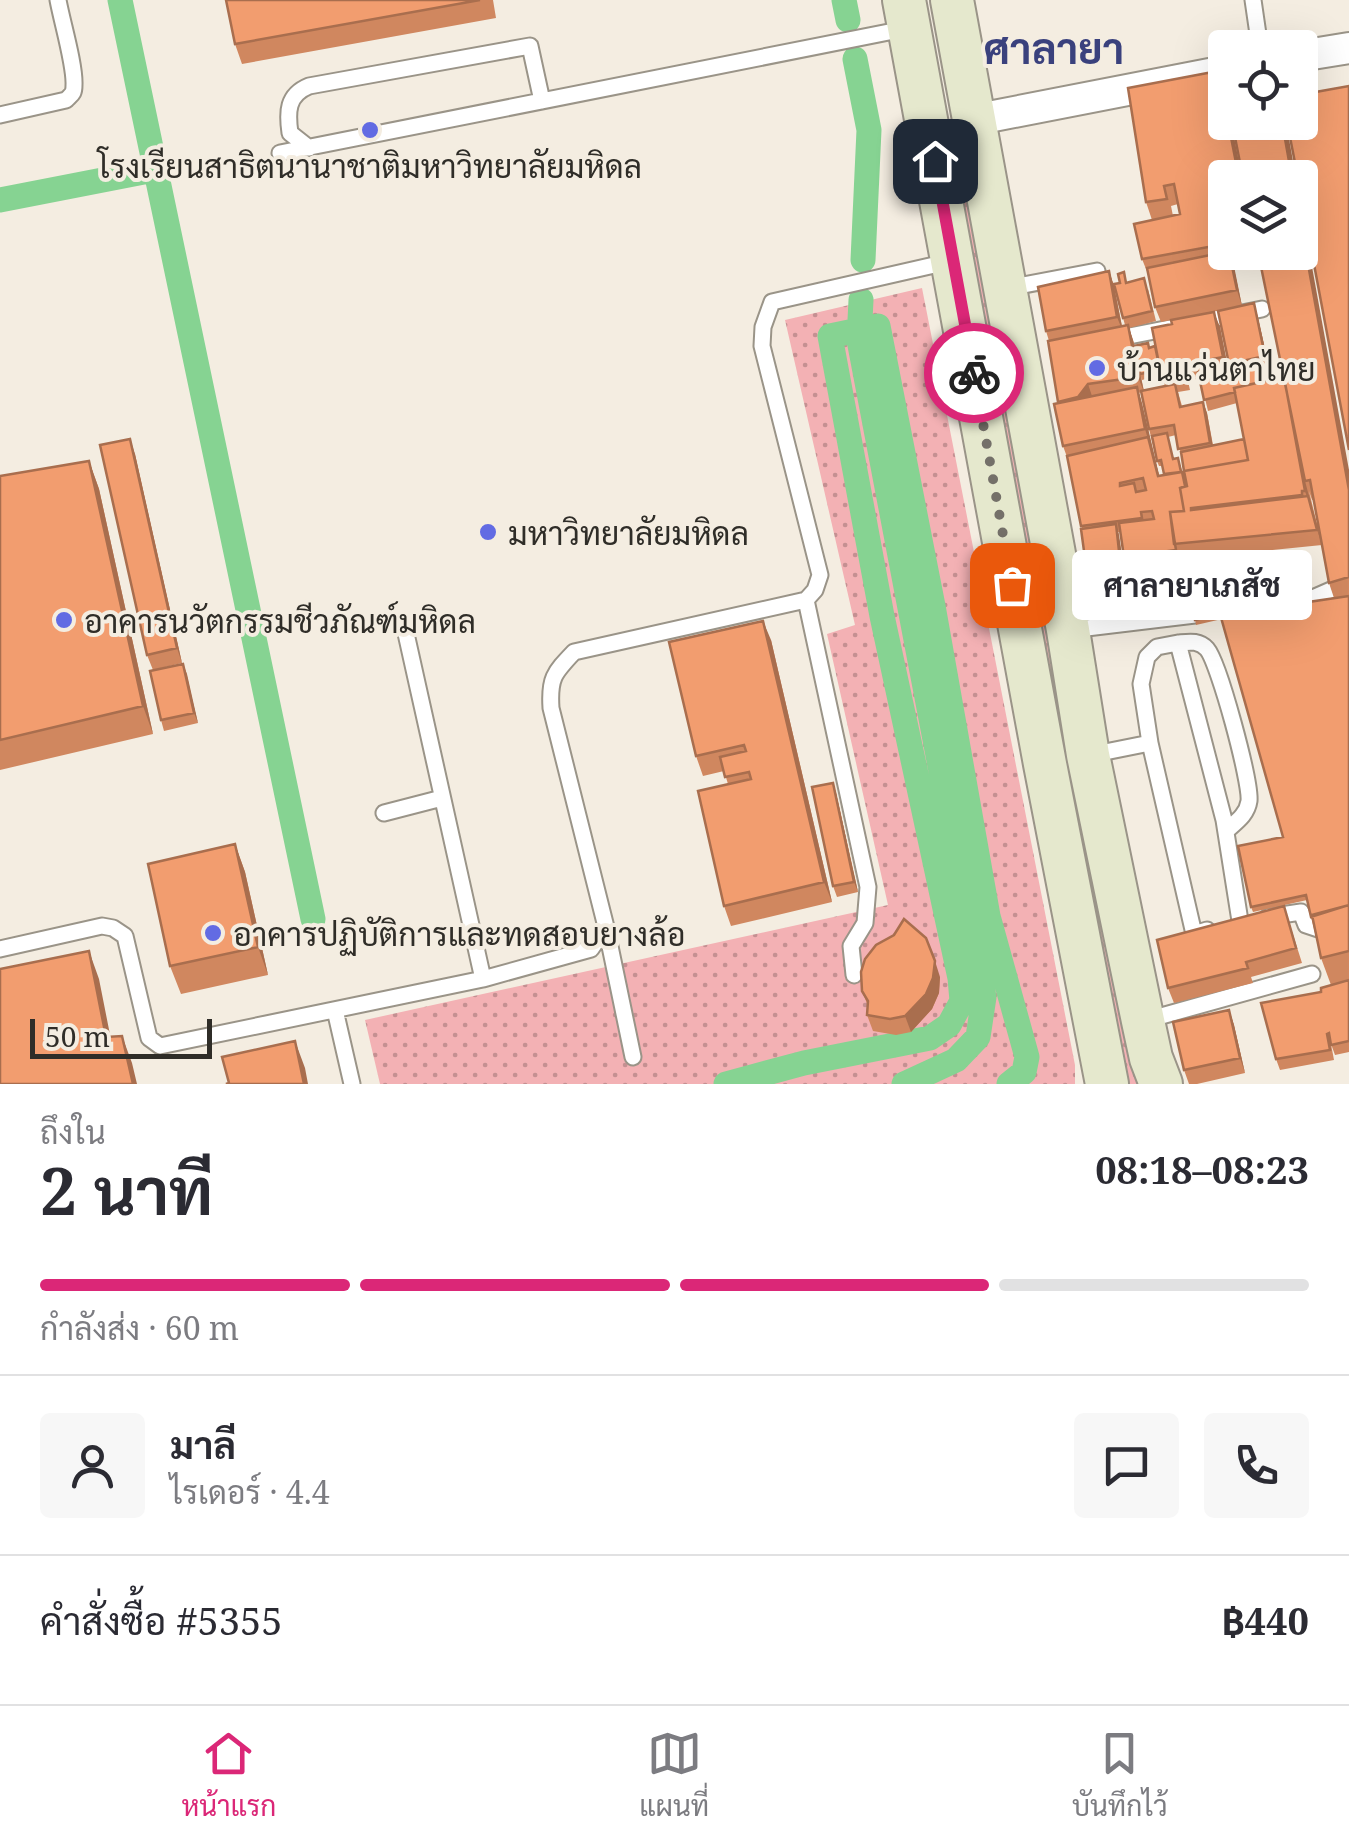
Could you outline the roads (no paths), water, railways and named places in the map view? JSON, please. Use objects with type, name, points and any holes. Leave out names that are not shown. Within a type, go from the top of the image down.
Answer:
[{"type":"main road","points":[[952,0],[1005,288],[1026,357],[1088,755],[1137,950],[1143,1021],[1151,1058],[1162,1084]]},
{"type":"main road","points":[[907,14],[1107,1084]]},
{"type":"street","points":[[1318,53],[1349,48]]},
{"type":"street","points":[[973,120],[1208,74]]},
{"type":"lane","points":[[0,115],[66,100],[72,94],[73,74],[58,0]]},
{"type":"lane","points":[[1253,0],[1257,30]]},
{"type":"lane","points":[[280,153],[542,101],[907,14]]},
{"type":"lane","points":[[308,148],[290,133],[287,112],[291,99],[309,86],[530,43],[542,101]]},
{"type":"lane","points":[[632,1056],[606,927],[551,708],[554,673],[574,652],[806,600],[820,575],[762,346],[763,327],[772,302],[954,261]]},
{"type":"lane","points":[[1005,288],[1098,272]]},
{"type":"lane","points":[[1092,344],[1262,310]]},
{"type":"lane","points":[[1308,600],[1349,582]]},
{"type":"lane","points":[[806,600],[868,888],[865,923],[852,946],[854,975]]},
{"type":"lane","points":[[1068,630],[1195,615]]},
{"type":"lane","points":[[405,629],[483,979]]},
{"type":"lane","points":[[1226,832],[1244,815],[1249,803],[1248,788],[1228,705],[1210,654],[1204,645],[1192,641],[1157,647],[1147,657],[1141,684],[1186,936],[1240,921],[1301,912],[1306,925],[1318,929],[1349,921]]},
{"type":"lane","points":[[1178,642],[1226,832],[1240,921]]},
{"type":"lane","points":[[1088,755],[1150,743]]},
{"type":"lane","points":[[384,813],[442,798]]},
{"type":"lane","points":[[0,948],[102,926],[113,928],[126,936],[149,1038],[160,1046],[483,979],[591,949],[606,927]]},
{"type":"lane","points":[[1143,1021],[1312,974]]},
{"type":"lane","points":[[335,1010],[352,1084]]},
{"type":"waterway","points":[[120,0],[313,919]]},
{"type":"waterway","points":[[844,0],[848,20]]},
{"type":"waterway","points":[[855,59],[869,130],[863,260]]},
{"type":"waterway","points":[[0,200],[154,170]]},
{"type":"waterway","points":[[861,300],[859,340],[984,997],[978,1037],[956,1060],[904,1084]]},
{"type":"waterway","points":[[726,1084],[804,1063],[930,1038],[949,1025],[962,1001],[882,616],[830,336],[878,326],[988,916],[1027,1057],[1024,1072],[1009,1084]]},
{"type":"place","name":"โรงเรียนสาธิตนานาชาติมหาวิทยาลัยมหิดล","points":[[370,130]]},
{"type":"place","name":"บ้านแว่นตาไทย","points":[[1097,368]]},
{"type":"place","name":"มหาวิทยาลัยมหิดล","points":[[488,532]]},
{"type":"place","name":"ศาลายาเภสัช","points":[[1012,585]]},
{"type":"place","name":"อาคารนวัตกรรมชีวภัณฑ์มหิดล","points":[[64,620]]},
{"type":"place","name":"อาคารปฏิบัติการและทดสอบยางล้อ","points":[[213,933]]},
{"type":"district","name":"ศาลายา","points":[[1054,47]]}]
